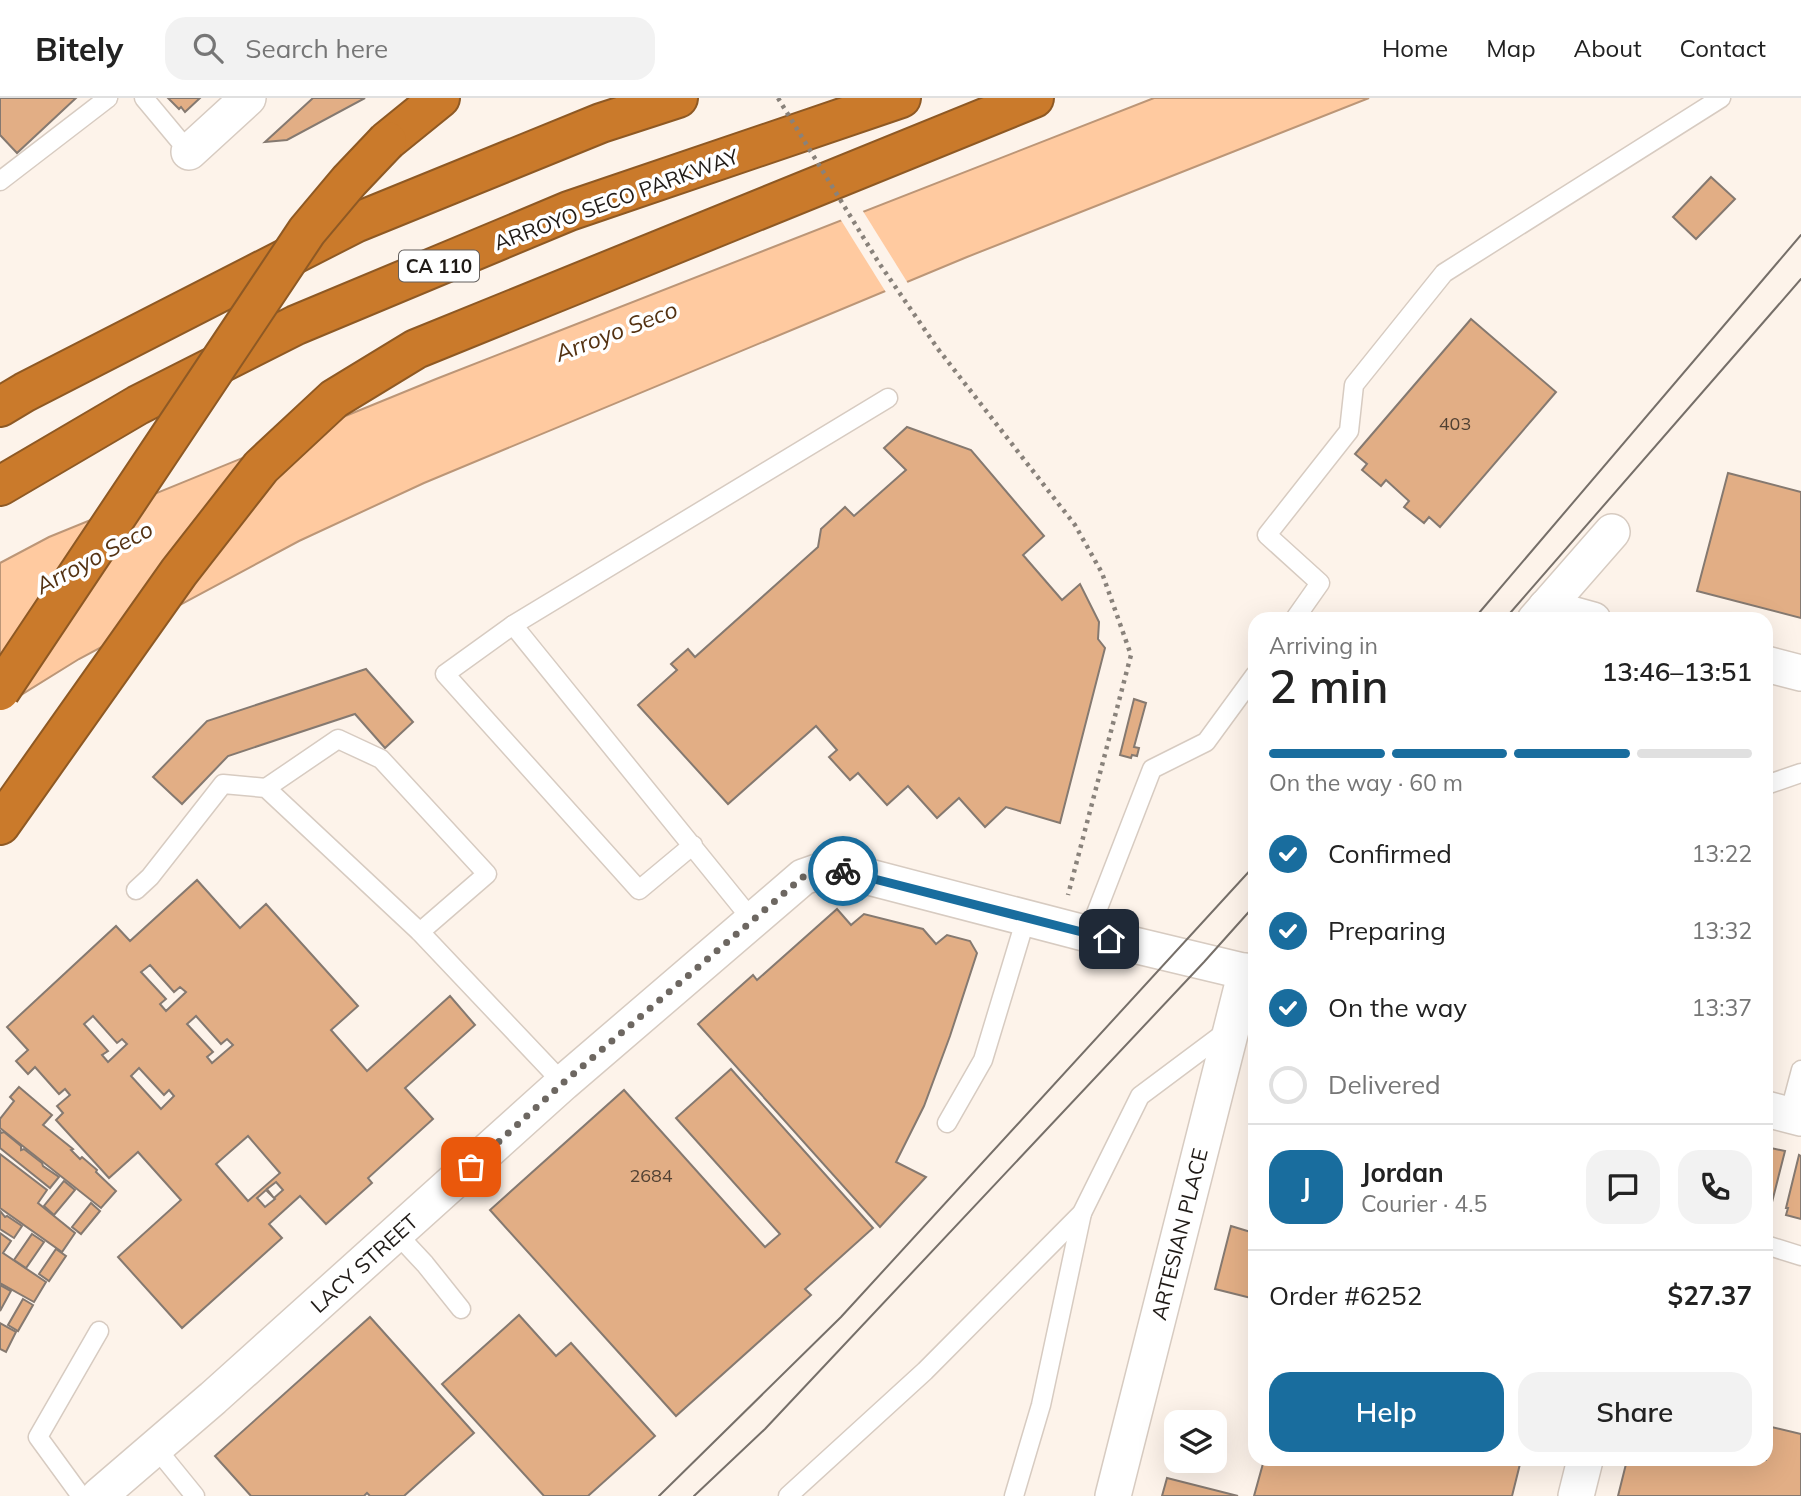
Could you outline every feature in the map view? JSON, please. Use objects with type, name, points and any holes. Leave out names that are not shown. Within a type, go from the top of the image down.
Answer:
[{"type":"highway","points":[[0,691],[307,231],[387,141],[440,98]]},
{"type":"highway","points":[[8,401],[355,223],[601,123],[678,98]]},
{"type":"highway","name":"ARROYO SECO PARKWAY","points":[[0,486],[138,405],[296,325],[569,211],[901,98]]},
{"type":"highway","points":[[0,825],[179,572],[261,467],[334,399],[416,349],[1034,98]]},
{"type":"street","points":[[189,152],[248,98]]},
{"type":"street","points":[[1542,612],[1612,532]]},
{"type":"street","points":[[1773,666],[1801,673]]},
{"type":"street","name":"LACY STREET","points":[[99,1496],[397,1234],[563,1083],[803,877],[823,870],[846,871],[1026,918]]},
{"type":"street","points":[[1026,918],[1248,972]]},
{"type":"street","name":"ARTESIAN PLACE","points":[[1113,1496],[1230,1028],[1248,978]]},
{"type":"street","points":[[1576,1496],[1584,1466]]},
{"type":"lane","points":[[0,181],[108,98]]},
{"type":"lane","points":[[144,98],[189,152]]},
{"type":"lane","points":[[1300,612],[1320,583],[1267,534],[1349,431],[1354,385],[1444,273],[1721,98]]},
{"type":"lane","points":[[693,845],[639,890],[445,674],[513,625],[888,398]]},
{"type":"lane","points":[[513,625],[753,921]]},
{"type":"lane","points":[[1074,930],[1153,769],[1206,743],[1248,685]]},
{"type":"lane","points":[[266,788],[338,739],[381,759],[487,874],[420,932]]},
{"type":"lane","points":[[1773,783],[1801,773]]},
{"type":"lane","points":[[136,890],[150,877],[223,784],[266,788],[420,932],[563,1083]]},
{"type":"lane","points":[[947,1123],[983,1060],[1026,918]]},
{"type":"lane","points":[[1014,1496],[1041,1405],[1082,1213],[1140,1096],[1230,1028]]},
{"type":"lane","points":[[1785,1114],[1801,1070]]},
{"type":"lane","points":[[788,1496],[925,1371],[1082,1213]]},
{"type":"lane","points":[[397,1234],[461,1309]]},
{"type":"lane","points":[[1773,1247],[1801,1256]]},
{"type":"lane","points":[[81,1496],[38,1437],[99,1331]]},
{"type":"lane","points":[[156,1448],[195,1496]]},
{"type":"path","points":[[778,98],[879,263],[938,349],[1074,525],[1102,573],[1130,655],[1074,930]]},
{"type":"water","name":"Arroyo Seco","points":[[1154,98],[1369,98],[967,257],[424,483],[299,541],[79,659],[0,708],[0,563],[49,537],[436,379]]},
{"type":"pier","points":[[861,208],[909,285],[887,294],[839,217]]},
{"type":"building","points":[[0,98],[76,98],[17,153],[0,135]]},
{"type":"building","points":[[168,98],[200,98],[185,112]]},
{"type":"building","points":[[313,98],[365,98],[287,140],[265,142]]},
{"type":"building","points":[[1711,177],[1735,199],[1696,239],[1673,217]]},
{"type":"building","points":[[1471,319],[1556,392],[1440,527],[1429,517],[1424,523],[1404,507],[1409,501],[1386,480],[1381,486],[1362,470],[1367,464],[1355,454]]},
{"type":"building","points":[[907,427],[971,450],[1044,536],[1023,555],[1062,600],[1080,584],[1099,622],[1098,639],[1105,648],[1060,823],[1006,807],[985,827],[959,798],[937,818],[908,786],[887,805],[858,773],[850,780],[829,757],[837,750],[816,726],[728,804],[638,705],[677,670],[671,664],[688,649],[695,657],[818,547],[821,529],[845,507],[854,516],[906,470],[884,448]]},
{"type":"building","points":[[1728,473],[1801,492],[1801,618],[1697,591]]},
{"type":"building","points":[[366,669],[413,722],[385,748],[355,714],[228,756],[182,804],[153,777],[207,721]]},
{"type":"building","points":[[1134,699],[1146,703],[1134,747],[1139,748],[1137,756],[1132,755],[1131,758],[1120,755]]},
{"type":"building","points":[[197,880],[240,928],[266,904],[358,1006],[331,1030],[367,1071],[450,996],[475,1025],[405,1088],[433,1119],[368,1178],[372,1183],[326,1224],[300,1196],[269,1224],[282,1238],[182,1328],[118,1257],[181,1200],[138,1152],[109,1178],[56,1120],[63,1113],[57,1106],[70,1095],[65,1089],[59,1094],[35,1067],[28,1074],[16,1061],[28,1050],[7,1027],[116,926],[130,941]],"holes":[[[150,965],[174,992],[180,987],[186,992],[166,1011],[160,1004],[166,999],[141,972]],[[93,1016],[117,1043],[122,1039],[127,1044],[108,1062],[102,1055],[108,1051],[84,1024]],[[196,1016],[221,1044],[227,1039],[233,1045],[212,1063],[207,1057],[213,1052],[187,1024]],[[139,1068],[164,1095],[169,1090],[174,1096],[161,1109],[131,1076]],[[248,1136],[280,1173],[248,1201],[216,1164]],[[276,1182],[283,1190],[274,1198],[267,1189]],[[266,1190],[275,1199],[265,1207],[257,1198]]]},
{"type":"building","points":[[837,909],[851,925],[864,914],[923,929],[936,944],[947,935],[970,941],[977,953],[924,1106],[896,1162],[926,1177],[880,1227],[698,1024],[753,975],[757,980]]},
{"type":"building","points":[[731,1069],[873,1228],[805,1289],[811,1295],[676,1416],[490,1210],[624,1090],[765,1247],[780,1234],[676,1118]]},
{"type":"building","points":[[19,1087],[52,1115],[43,1125],[73,1149],[71,1150],[80,1159],[82,1157],[97,1170],[116,1191],[101,1208],[0,1128],[0,1119],[14,1101],[10,1097]]},
{"type":"building","points":[[0,1130],[21,1146],[21,1150],[24,1149],[59,1177],[50,1188],[0,1148]]},
{"type":"building","points":[[1773,1148],[1785,1151],[1773,1198]]},
{"type":"building","points":[[0,1154],[47,1190],[38,1203],[75,1233],[62,1252],[0,1208]]},
{"type":"building","points":[[1799,1155],[1801,1156],[1801,1219],[1786,1215]]},
{"type":"building","points":[[64,1181],[75,1190],[54,1215],[44,1206]]},
{"type":"building","points":[[91,1203],[100,1211],[81,1234],[72,1227]]},
{"type":"building","points":[[0,1211],[5,1217],[22,1226],[14,1238],[0,1229]]},
{"type":"building","points":[[1231,1226],[1248,1231],[1248,1297],[1215,1289]]},
{"type":"building","points":[[0,1233],[11,1241],[3,1253],[46,1282],[34,1302],[0,1283]]},
{"type":"building","points":[[32,1234],[44,1242],[26,1268],[14,1260]]},
{"type":"building","points":[[56,1249],[66,1256],[49,1281],[39,1274]]},
{"type":"building","points":[[0,1285],[11,1291],[0,1311]]},
{"type":"building","points":[[23,1299],[33,1305],[18,1331],[8,1325]]},
{"type":"building","points":[[519,1315],[556,1356],[571,1343],[655,1436],[588,1496],[544,1496],[442,1384]]},
{"type":"building","points":[[370,1317],[474,1433],[404,1496],[370,1496],[367,1493],[364,1496],[251,1496],[215,1456]]},
{"type":"building","points":[[0,1323],[16,1332],[6,1352],[0,1349]]},
{"type":"building","points":[[1773,1427],[1801,1434],[1801,1496],[1618,1496],[1626,1466],[1773,1466]]},
{"type":"building","points":[[1262,1466],[1520,1466],[1512,1496],[1254,1496]]},
{"type":"building","points":[[1167,1478],[1238,1496],[1162,1496]]},
{"type":"tram line","points":[[1480,612],[1801,235]]},
{"type":"tram line","points":[[1511,612],[1801,279]]},
{"type":"tram line","points":[[659,1496],[841,1317],[1248,873]]},
{"type":"tram line","points":[[694,1496],[765,1429],[1248,913]]},
{"type":"way so far","points":[[471,1167],[563,1083],[803,877],[823,870],[843,871]]},
{"type":"route","points":[[843,871],[1109,939]]}]
